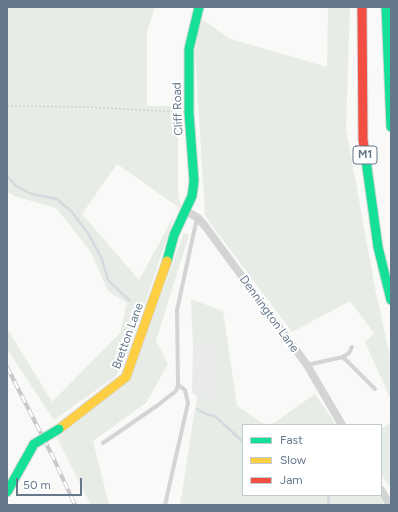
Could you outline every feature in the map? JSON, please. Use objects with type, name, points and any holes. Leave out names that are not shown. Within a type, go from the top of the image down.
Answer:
[{"type":"main road","name":"Cliff Road","points":[[186,211],[192,196],[194,181],[189,113],[189,49],[199,7]]},
{"type":"main road","name":"M1","points":[[362,7],[363,140],[378,247],[391,300]]},
{"type":"main road","points":[[386,7],[391,127]]},
{"type":"main road","name":"Bretton Lane","points":[[7,492],[34,444],[59,429],[126,377],[169,258],[174,235],[186,211]]},
{"type":"street","name":"Dennington Lane","points":[[186,211],[198,218],[307,365],[341,424]]},
{"type":"street","points":[[382,492],[390,505]]},
{"type":"lane","points":[[103,443],[176,391],[178,385],[177,310],[198,218]]},
{"type":"lane","points":[[307,365],[343,357],[349,353],[352,347]]},
{"type":"lane","points":[[343,357],[375,389]]},
{"type":"lane","points":[[165,505],[188,403],[185,390],[178,385]]},
{"type":"path","points":[[7,106],[87,107],[189,113]]},
{"type":"shaded area","points":[[7,7],[155,7],[147,32],[147,106],[178,106],[178,191],[181,209],[117,164],[82,214],[139,280],[175,214],[129,351],[116,376],[54,420],[7,349],[7,328],[52,402],[120,333],[127,303],[108,291],[91,252],[56,208],[14,196],[7,191]]},
{"type":"shaded area","points":[[328,7],[350,7],[346,128],[375,288],[391,361],[391,400],[365,342],[374,333],[350,301],[292,332],[205,216],[195,52],[200,18],[231,39],[327,67]]},
{"type":"shaded area","points":[[184,233],[189,235],[156,341],[168,364],[146,403],[93,441],[109,505],[91,505],[57,438],[130,381]]},
{"type":"shaded area","points":[[191,299],[223,311],[237,406],[264,424],[242,424],[242,496],[380,496],[385,505],[180,505],[197,397],[218,402],[215,343],[193,345]]},
{"type":"shaded area","points":[[215,342],[218,402],[197,397],[192,392],[193,345]]},
{"type":"shaded area","points":[[315,394],[335,424],[272,424]]},
{"type":"shaded area","points":[[391,422],[391,489],[382,476],[382,428]]},
{"type":"waterway","points":[[7,176],[16,186],[32,194],[57,199],[72,212],[88,233],[102,259],[108,280],[130,301]]},
{"type":"waterway","points":[[197,409],[216,417],[242,441]]},
{"type":"waterway","points":[[328,496],[329,505]]},
{"type":"railway","points":[[7,367],[52,455],[75,505]]},
{"type":"traffic: fast","points":[[167,261],[174,235],[192,196],[194,181],[189,113],[189,49],[199,7]]},
{"type":"traffic: fast","points":[[386,7],[391,127]]},
{"type":"traffic: fast","points":[[365,153],[378,247],[391,300]]},
{"type":"traffic: fast","points":[[34,444],[59,429]]},
{"type":"traffic: fast","points":[[7,492],[34,444]]},
{"type":"traffic: slow","points":[[59,429],[126,377],[167,261]]},
{"type":"traffic: jam","points":[[362,7],[363,140],[365,153]]}]
